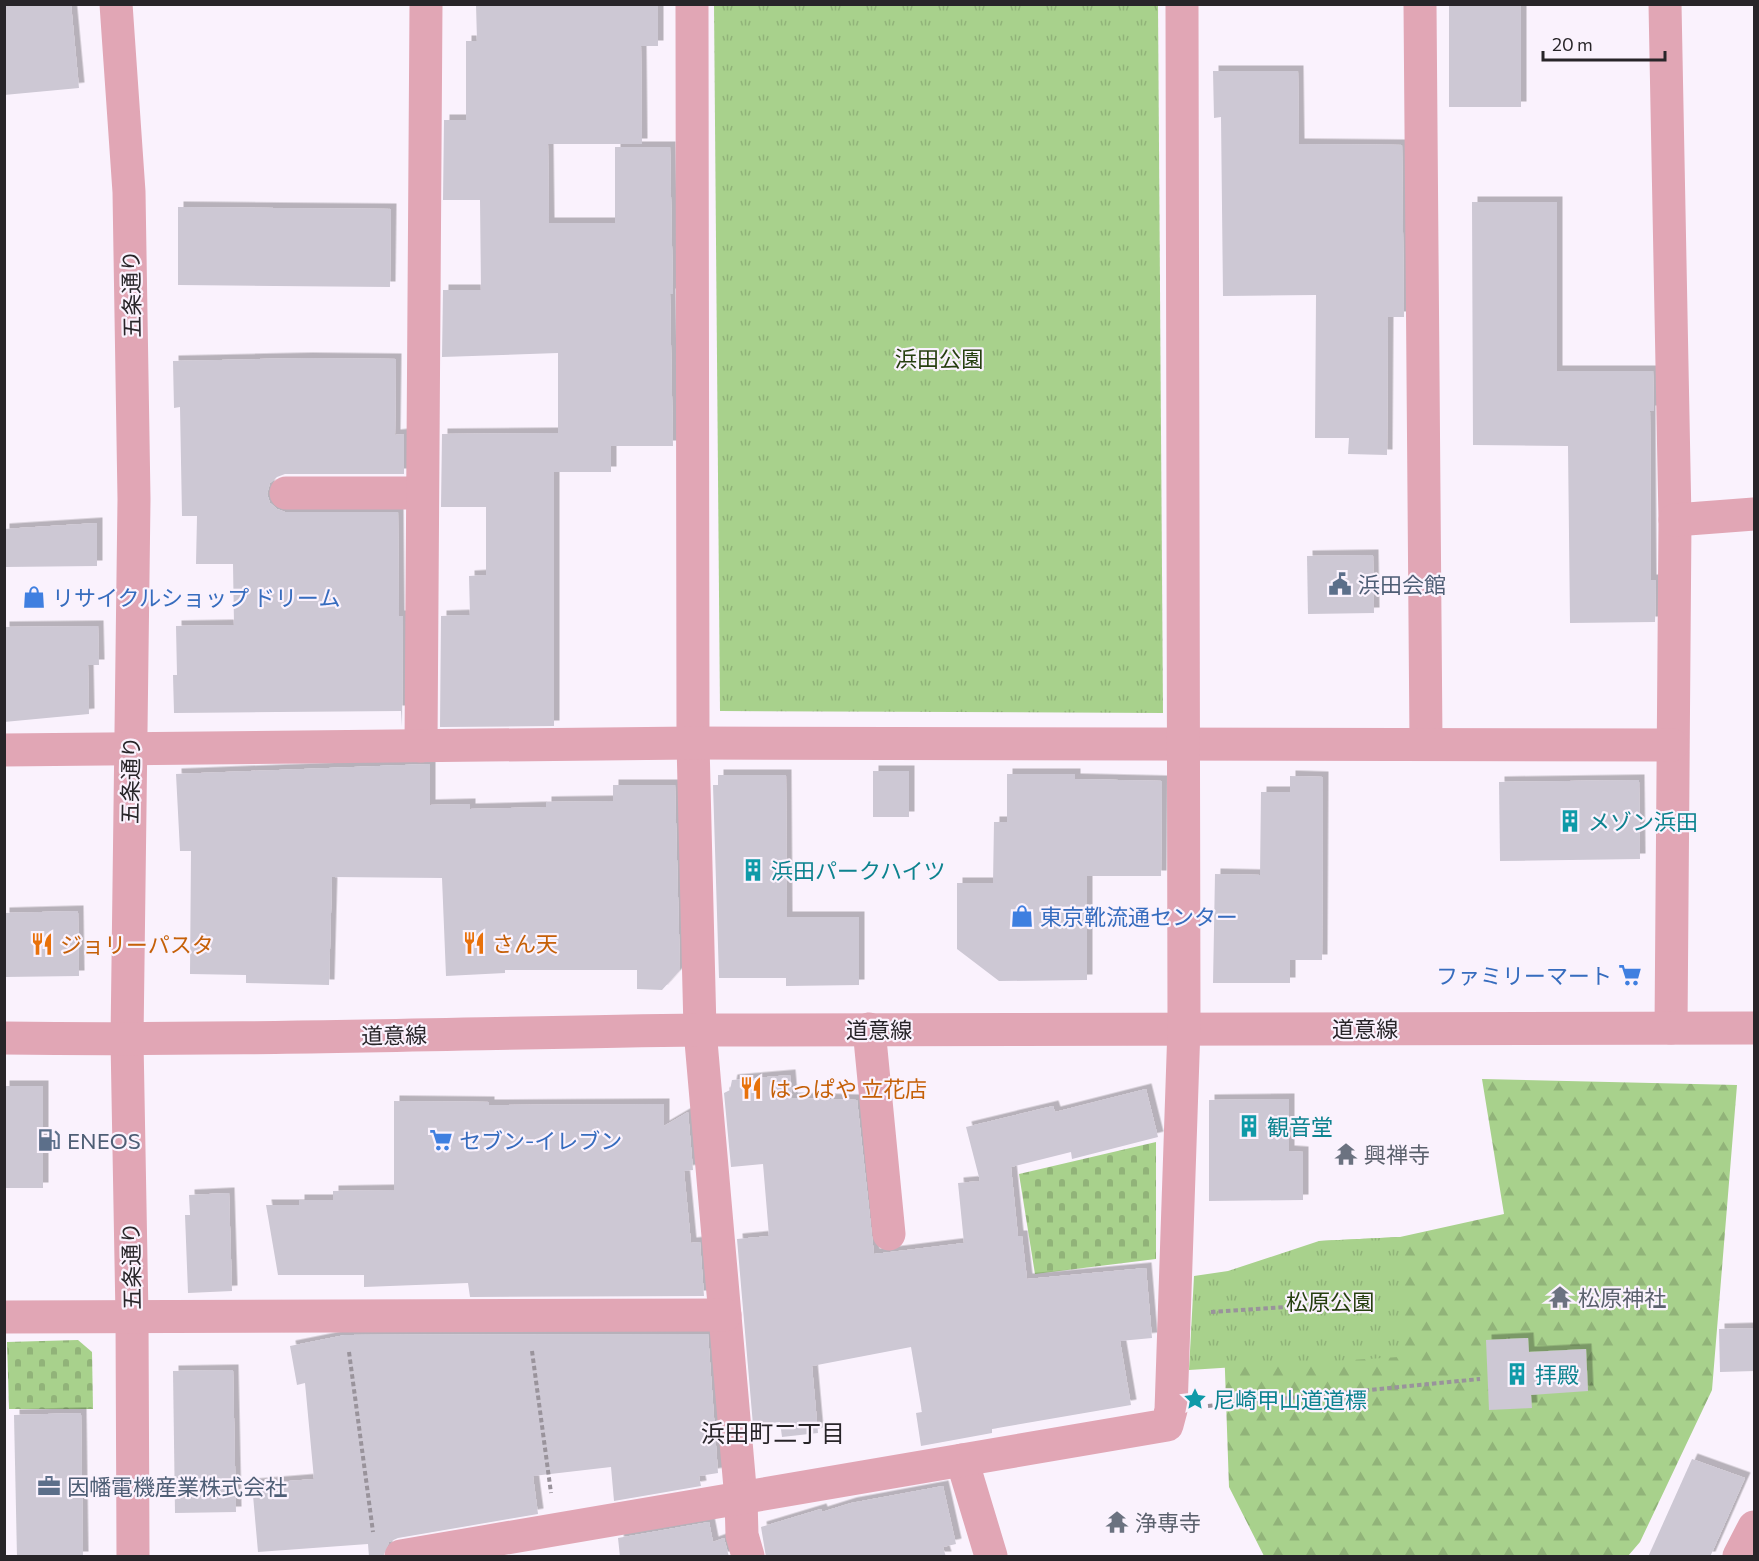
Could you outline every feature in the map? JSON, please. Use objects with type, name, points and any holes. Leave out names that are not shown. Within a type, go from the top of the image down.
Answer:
[{"type":"street","name":"五条通り","points":[[116,4],[129,214],[134,499],[127,1040],[133,1557]]},
{"type":"street","points":[[421,746],[426,4]]},
{"type":"street","points":[[692,4],[693,743],[700,1030],[741,1499],[742,1535],[748,1557]]},
{"type":"street","points":[[401,1557],[1167,1425],[1171,1410],[1184,1027],[1182,4]]},
{"type":"street","points":[[1420,4],[1425,743]]},
{"type":"street","points":[[1665,4],[1675,520],[1671,1028]]},
{"type":"street","points":[[286,493],[422,493]]},
{"type":"street","points":[[1675,520],[1755,514]]},
{"type":"street","points":[[4,750],[693,743],[1672,744]]},
{"type":"street","name":"道意線","points":[[4,1038],[127,1040],[700,1030],[1184,1027],[1755,1028]]},
{"type":"street","points":[[869,1029],[890,1234]]},
{"type":"street","points":[[4,1317],[725,1315]]},
{"type":"street","points":[[962,1460],[991,1557]]},
{"type":"street","points":[[1738,1557],[1755,1527]]},
{"type":"path","points":[[1174,1313],[1316,1305]]},
{"type":"path","points":[[528,1315],[556,1530]]},
{"type":"path","points":[[344,1316],[374,1534]]},
{"type":"path","points":[[1171,1410],[1480,1379]]},
{"type":"green space","name":"浜田公園","points":[[714,5],[1158,5],[1163,713],[720,711]]},
{"type":"green space","name":"松原神社","points":[[1482,1079],[1737,1085],[1712,1390],[1640,1542],[1628,1556],[1264,1556],[1229,1487],[1224,1343],[1319,1241],[1400,1237],[1504,1214]]},
{"type":"green space","points":[[1156,1142],[1156,1259],[1035,1274],[1019,1174]]},
{"type":"green space","name":"松原公園","points":[[1400,1237],[1399,1357],[1189,1370],[1194,1276],[1228,1271],[1319,1241]]},
{"type":"green space","points":[[78,1340],[92,1352],[93,1409],[9,1409],[7,1342]]},
{"type":"building","points":[[4,4],[71,4],[79,88],[4,95]]},
{"type":"building","points":[[476,4],[658,4],[658,46],[641,46],[642,144],[548,144],[549,223],[615,223],[615,147],[670,147],[673,294],[670,294],[673,446],[611,446],[611,472],[554,472],[554,726],[440,727],[441,616],[470,615],[469,576],[486,575],[486,507],[441,507],[442,434],[558,433],[558,353],[442,357],[443,290],[481,290],[480,200],[443,200],[444,120],[466,120],[466,41],[477,41]]},
{"type":"building","points":[[1449,4],[1521,4],[1521,107],[1449,107]]},
{"type":"building","points":[[1213,71],[1298,71],[1299,144],[1402,145],[1404,317],[1388,317],[1387,455],[1348,454],[1349,438],[1315,438],[1316,295],[1223,296],[1221,117],[1214,118]]},
{"type":"building","points":[[1472,202],[1557,202],[1557,371],[1653,371],[1654,411],[1650,411],[1651,580],[1656,580],[1655,622],[1570,623],[1568,446],[1473,445]]},
{"type":"building","points":[[178,207],[391,209],[390,287],[178,285]]},
{"type":"building","points":[[396,359],[395,435],[404,434],[404,474],[285,474],[270,483],[267,494],[270,503],[285,512],[398,512],[399,616],[403,616],[402,727],[401,711],[174,713],[173,675],[177,675],[176,626],[234,625],[233,564],[196,564],[197,516],[182,516],[180,407],[174,408],[173,361]]},
{"type":"building","points":[[97,523],[97,566],[4,567],[4,529]]},
{"type":"building","name":"浜田会館","points":[[1373,555],[1374,613],[1308,614],[1307,556]]},
{"type":"building","points":[[98,626],[99,665],[88,665],[89,714],[4,722],[4,627]]},
{"type":"building","points":[[430,764],[430,805],[470,804],[470,809],[546,807],[546,802],[613,801],[613,785],[675,785],[680,970],[662,990],[637,989],[637,970],[505,970],[505,973],[446,976],[442,878],[332,877],[329,985],[246,983],[246,975],[190,974],[191,851],[180,851],[176,774]]},
{"type":"building","points":[[873,771],[909,771],[909,817],[873,817]]},
{"type":"building","points":[[1007,774],[1075,774],[1075,779],[1162,781],[1161,876],[1087,876],[1087,980],[999,981],[957,949],[957,883],[993,883],[994,822],[1007,822]]},
{"type":"building","name":"浜田パークハイツ","points":[[718,775],[786,775],[787,917],[859,917],[859,985],[786,986],[786,978],[719,978],[713,785],[718,785]]},
{"type":"building","points":[[1290,776],[1323,777],[1322,960],[1290,960],[1290,983],[1213,983],[1215,874],[1260,875],[1261,792],[1290,792]]},
{"type":"building","name":"メゾン浜田","points":[[1639,780],[1640,859],[1500,861],[1499,782]]},
{"type":"building","name":"ジョリーパスタ","points":[[78,911],[79,976],[4,977],[4,913]]},
{"type":"building","points":[[790,1075],[792,1098],[857,1100],[874,1254],[964,1243],[958,1183],[980,1181],[966,1127],[1053,1106],[1055,1112],[1146,1089],[1158,1137],[1072,1159],[1071,1152],[1011,1167],[1018,1236],[1022,1236],[1027,1279],[1146,1268],[1152,1338],[1120,1341],[1131,1405],[992,1429],[992,1433],[921,1446],[916,1413],[922,1412],[911,1347],[812,1366],[818,1433],[782,1437],[780,1422],[753,1425],[737,1239],[769,1236],[763,1164],[731,1167],[724,1093],[730,1090],[732,1080]]},
{"type":"building","points":[[4,1086],[43,1086],[43,1188],[4,1188]]},
{"type":"building","name":"観音堂","points":[[1289,1099],[1289,1151],[1303,1152],[1303,1200],[1209,1201],[1209,1100]]},
{"type":"building","points":[[394,1101],[489,1102],[489,1105],[664,1104],[664,1126],[688,1112],[693,1170],[684,1171],[691,1243],[700,1242],[704,1296],[470,1297],[468,1283],[364,1287],[364,1275],[278,1275],[266,1205],[299,1205],[299,1200],[333,1200],[333,1191],[394,1190]]},
{"type":"building","points":[[229,1193],[232,1291],[188,1293],[185,1215],[190,1215],[189,1195]]},
{"type":"building","points":[[1755,1328],[1755,1371],[1720,1372],[1719,1329]]},
{"type":"building","points":[[708,1334],[718,1473],[699,1476],[701,1486],[614,1501],[611,1467],[533,1476],[538,1514],[398,1538],[389,1542],[383,1557],[369,1557],[368,1544],[258,1552],[252,1484],[314,1479],[305,1383],[297,1385],[290,1346],[345,1335]]},
{"type":"building","name":"拝殿","points":[[1528,1338],[1529,1352],[1586,1349],[1588,1391],[1531,1395],[1532,1408],[1489,1410],[1486,1340]]},
{"type":"building","points":[[233,1370],[236,1512],[175,1513],[173,1371]]},
{"type":"building","name":"因幡電機産業株式会社","points":[[81,1413],[83,1557],[17,1557],[14,1415]]},
{"type":"building","points":[[1692,1459],[1745,1478],[1710,1557],[1648,1557]]},
{"type":"building","points":[[943,1486],[956,1544],[943,1547],[946,1557],[766,1557],[761,1527],[821,1509],[822,1512],[851,1503]]},
{"type":"building","points":[[709,1522],[713,1542],[724,1538],[729,1557],[620,1557],[618,1538]]},
{"type":"place","name":"浜田会館","points":[[1340,584]]},
{"type":"place","name":"リサイクルショップ ドリーム","points":[[34,597]]},
{"type":"place","name":"メゾン浜田","points":[[1570,821]]},
{"type":"place","name":"浜田パークハイツ","points":[[753,870]]},
{"type":"place","name":"東京靴流通センター","points":[[1022,916]]},
{"type":"place","name":"さん天","points":[[474,943]]},
{"type":"place","name":"ジョリーパスタ","points":[[42,944]]},
{"type":"place","name":"ファミリーマート","points":[[1630,975]]},
{"type":"place","name":"はっぱや 立花店","points":[[751,1088]]},
{"type":"place","name":"観音堂","points":[[1249,1126]]},
{"type":"place","name":"ENEOS","points":[[49,1140]]},
{"type":"place","name":"セブン-イレブン","points":[[441,1140]]},
{"type":"place","name":"興禅寺","points":[[1346,1154]]},
{"type":"place","name":"松原神社","points":[[1560,1297]]},
{"type":"place","name":"拝殿","points":[[1517,1374]]},
{"type":"place","name":"尼崎甲山道道標","points":[[1195,1399]]},
{"type":"place","name":"因幡電機産業株式会社","points":[[49,1486]]},
{"type":"place","name":"浄専寺","points":[[1117,1522]]},
{"type":"district","name":"浜田町二丁目","points":[[773,1432]]}]
